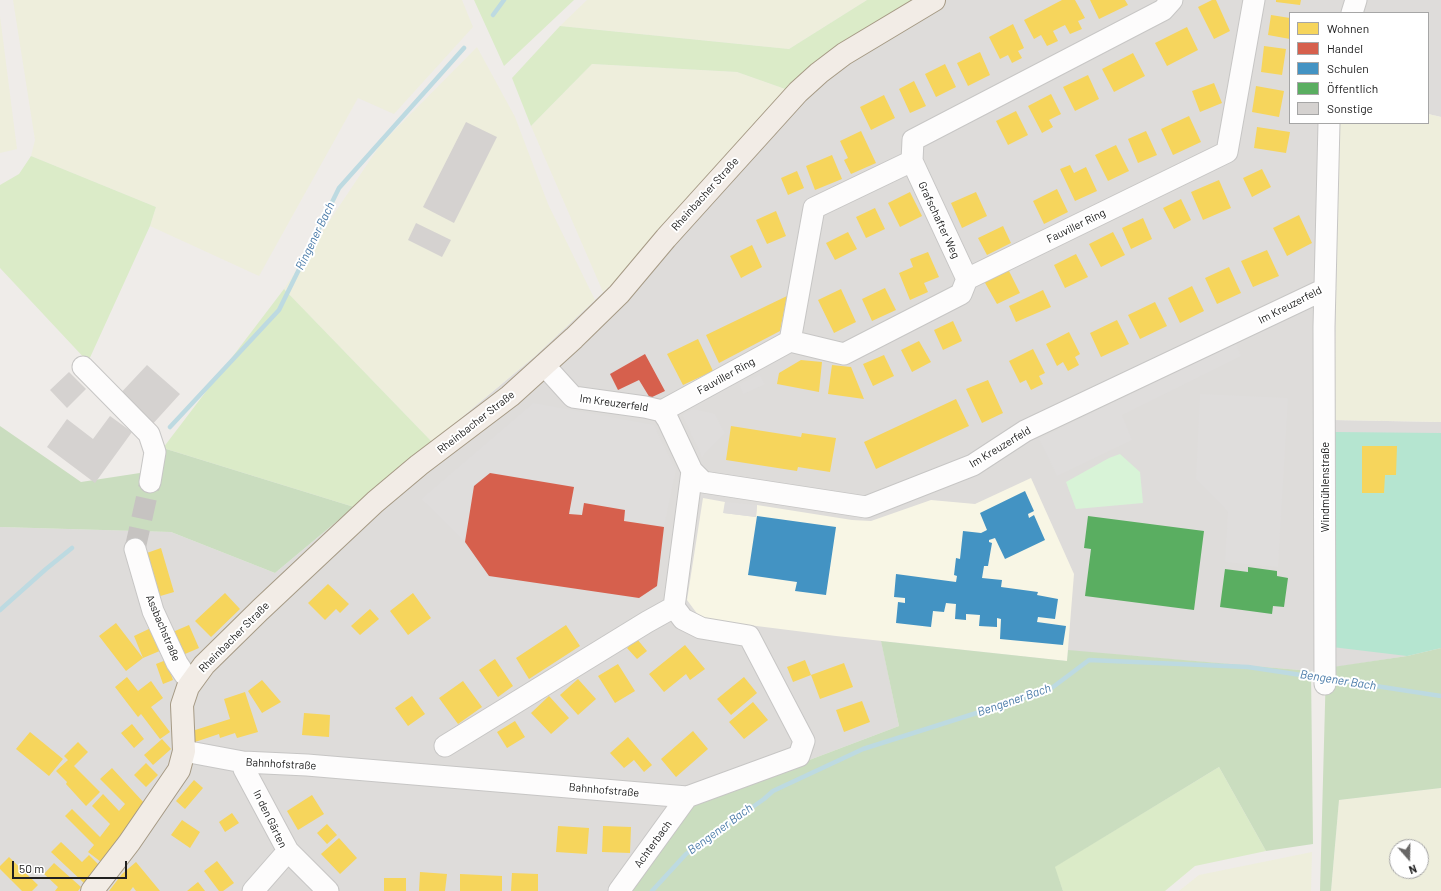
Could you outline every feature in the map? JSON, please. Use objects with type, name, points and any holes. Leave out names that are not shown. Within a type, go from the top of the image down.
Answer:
[{"type":"main road","name":"Rheinbacher Straße","points":[[92,891],[129,843],[174,779],[183,760],[184,751],[182,705],[192,680],[204,665],[375,502],[419,465],[498,406],[544,366],[619,294],[666,238],[798,92],[819,73],[848,51],[934,0]]},
{"type":"street","points":[[967,279],[961,294],[844,354],[790,341],[814,208],[912,161],[914,140],[1163,10],[1172,0]]},
{"type":"street","name":"Fauviller Ring","points":[[967,279],[1227,152],[1254,0]]},
{"type":"street","points":[[1352,12],[1356,0]]},
{"type":"street","name":"Im Kreuzerfeld","points":[[544,366],[573,397],[645,407],[662,411],[668,420],[692,471],[702,482],[866,507],[973,465],[1025,431],[1325,289],[1329,124]]},
{"type":"street","name":"Grafschafter Weg","points":[[912,161],[967,279]]},
{"type":"street","name":"Windmühlenstraße","points":[[1325,289],[1325,684]]},
{"type":"street","name":"Fauviller Ring","points":[[662,411],[790,341]]},
{"type":"street","points":[[83,367],[149,434],[155,452],[150,482]]},
{"type":"street","points":[[445,746],[647,622],[674,608],[692,471]]},
{"type":"street","name":"Assbachstraße","points":[[135,549],[154,611],[177,663],[192,680]]},
{"type":"street","name":"Bahnhofstraße","points":[[184,751],[243,762],[307,765],[687,797],[799,756],[804,741],[749,636],[701,628],[683,619],[674,608]]},
{"type":"street","name":"In den Gärten","points":[[243,762],[244,768],[288,851],[253,891]]},
{"type":"street","name":"Achterbach","points":[[619,891],[687,797]]},
{"type":"street","points":[[288,851],[328,891]]},
{"type":"shaded area","points":[[919,0],[1441,0],[1441,117],[1429,114],[1429,12],[1289,12],[1289,124],[1339,124],[1334,420],[1441,422],[1441,648],[1407,656],[1311,671],[880,635],[899,726],[688,806],[626,891],[0,891],[0,527],[171,532],[275,573],[534,357],[626,271],[774,105]]},
{"type":"shaded area","points":[[1236,343],[1241,356],[1122,415],[1132,440],[1057,476],[1039,439]]},
{"type":"shaded area","points":[[760,375],[765,384],[743,394],[739,384]]},
{"type":"shaded area","points":[[1200,394],[1288,398],[1278,567],[1225,562],[1228,512],[1196,479]]},
{"type":"shaded area","points":[[533,403],[654,425],[676,470],[664,527],[624,521],[625,509],[584,503],[582,515],[569,514],[574,487],[490,473],[474,486],[465,542],[421,499]]},
{"type":"shaded area","points":[[693,409],[715,414],[725,433],[702,457],[682,415]]},
{"type":"shaded area","points":[[1031,478],[1074,574],[1067,661],[836,636],[701,619],[687,600],[703,498],[725,502],[724,513],[756,517],[757,505],[852,520],[871,521],[931,500],[975,504]]},
{"type":"shaded area","points":[[725,502],[757,505],[756,517],[723,513]]},
{"type":"green space","points":[[13,0],[462,0],[473,27],[394,114],[358,98],[259,276],[150,226],[156,207],[31,156],[35,140]]},
{"type":"green space","points":[[474,0],[574,0],[504,66]]},
{"type":"green space","points":[[587,0],[867,0],[789,49],[560,26]]},
{"type":"green space","points":[[867,0],[919,0],[788,90],[737,72],[592,64],[531,126],[512,78],[560,26],[789,49]]},
{"type":"green space","points":[[0,16],[17,149],[0,153]]},
{"type":"green space","points":[[477,47],[515,117],[548,204],[595,300],[534,357],[432,442],[284,289],[380,145]]},
{"type":"green space","points":[[592,64],[737,72],[788,90],[622,275],[603,292],[531,126]]},
{"type":"green space","points":[[1429,114],[1441,117],[1441,422],[1334,420],[1339,124],[1429,124]]},
{"type":"green space","points":[[31,156],[156,207],[150,226],[88,362],[0,268],[0,185],[19,174]]},
{"type":"green space","points":[[284,289],[432,442],[354,507],[163,448]]},
{"type":"green space","points":[[0,426],[81,482],[153,471],[163,448],[354,507],[275,573],[171,532],[0,527]]},
{"type":"green space","points":[[1334,432],[1441,433],[1441,648],[1407,656],[1332,647]]},
{"type":"green space","points":[[1120,454],[1140,472],[1143,503],[1076,509],[1066,482],[1109,458]]},
{"type":"green space","points":[[881,641],[1067,661],[1068,650],[1311,671],[1313,844],[1266,851],[1219,767],[1055,867],[1063,891],[626,891],[688,806],[899,726]]},
{"type":"green space","points":[[1441,648],[1441,788],[1339,800],[1331,891],[1320,891],[1326,668],[1407,656]]},
{"type":"green space","points":[[1219,767],[1266,851],[1195,866],[1165,891],[1063,891],[1054,867]]},
{"type":"green space","points":[[1441,788],[1441,891],[1331,891],[1339,800]]},
{"type":"green space","points":[[1312,852],[1311,891],[1179,891],[1199,875]]},
{"type":"building: Wohnen","points":[[1062,0],[1075,0],[1085,18],[1078,21],[1082,29],[1070,34],[1065,25],[1053,31],[1058,41],[1047,46],[1041,35],[1034,39],[1024,20]]},
{"type":"building: Wohnen","points":[[1090,0],[1125,0],[1128,5],[1099,19]]},
{"type":"building: Wohnen","points":[[1212,0],[1216,0],[1230,31],[1214,39],[1198,7]]},
{"type":"building: Wohnen","points":[[1276,0],[1301,0],[1300,5],[1276,2]]},
{"type":"building: Wohnen","points":[[1271,15],[1289,18],[1289,39],[1268,35]]},
{"type":"building: Wohnen","points":[[1013,24],[1024,48],[1018,51],[1022,58],[1012,63],[1008,55],[1000,59],[989,37]]},
{"type":"building: Wohnen","points":[[1187,27],[1198,50],[1167,66],[1155,43]]},
{"type":"building: Wohnen","points":[[1264,46],[1286,49],[1282,75],[1261,72]]},
{"type":"building: Wohnen","points":[[980,52],[990,75],[968,86],[957,63]]},
{"type":"building: Wohnen","points":[[1133,53],[1145,76],[1114,92],[1102,69]]},
{"type":"building: Wohnen","points":[[945,64],[956,87],[936,97],[925,74]]},
{"type":"building: Wohnen","points":[[1088,75],[1099,99],[1075,111],[1063,87]]},
{"type":"building: Wohnen","points":[[914,81],[926,106],[910,113],[899,89]]},
{"type":"building: Wohnen","points":[[1214,83],[1222,103],[1200,112],[1192,91]]},
{"type":"building: Wohnen","points":[[1256,86],[1284,91],[1279,117],[1252,112]]},
{"type":"building: Wohnen","points":[[1051,94],[1061,114],[1049,120],[1053,127],[1042,133],[1028,106]]},
{"type":"building: Wohnen","points":[[884,95],[895,118],[871,130],[860,107]]},
{"type":"building: Wohnen","points":[[1016,111],[1028,135],[1008,145],[996,121]]},
{"type":"building: Wohnen","points":[[1189,116],[1201,142],[1173,155],[1161,129]]},
{"type":"building: Wohnen","points":[[1257,127],[1290,132],[1286,153],[1254,148]]},
{"type":"building: Wohnen","points":[[861,131],[876,163],[851,174],[844,160],[848,158],[840,141]]},
{"type":"building: Wohnen","points":[[1146,131],[1157,155],[1138,163],[1128,139]]},
{"type":"building: Wohnen","points":[[1116,145],[1129,171],[1108,181],[1095,155]]},
{"type":"building: Wohnen","points":[[832,155],[842,179],[815,190],[806,166]]},
{"type":"building: Wohnen","points":[[1070,165],[1074,173],[1086,167],[1097,191],[1075,201],[1060,169]]},
{"type":"building: Wohnen","points":[[1262,169],[1271,187],[1252,197],[1243,178]]},
{"type":"building: Wohnen","points":[[797,171],[804,188],[788,195],[781,178]]},
{"type":"building: Wohnen","points":[[1219,180],[1231,208],[1203,220],[1191,192]]},
{"type":"building: Wohnen","points":[[1057,189],[1068,212],[1044,224],[1033,201]]},
{"type":"building: Wohnen","points":[[910,192],[922,216],[900,227],[888,203]]},
{"type":"building: Wohnen","points":[[976,192],[987,216],[962,228],[951,203]]},
{"type":"building: Wohnen","points":[[1181,199],[1191,220],[1174,229],[1163,208]]},
{"type":"building: Wohnen","points":[[875,208],[885,229],[866,238],[856,217]]},
{"type":"building: Wohnen","points":[[776,211],[786,236],[767,244],[756,220]]},
{"type":"building: Wohnen","points":[[1299,215],[1312,243],[1287,256],[1273,228]]},
{"type":"building: Wohnen","points":[[1143,218],[1152,239],[1131,249],[1122,228]]},
{"type":"building: Wohnen","points":[[1003,226],[1011,243],[987,255],[978,238]]},
{"type":"building: Wohnen","points":[[848,232],[857,249],[835,260],[826,243]]},
{"type":"building: Wohnen","points":[[1113,232],[1125,255],[1101,267],[1089,244]]},
{"type":"building: Wohnen","points":[[752,245],[762,267],[741,278],[730,256]]},
{"type":"building: Wohnen","points":[[1267,250],[1279,276],[1253,287],[1241,261]]},
{"type":"building: Wohnen","points":[[928,252],[939,277],[924,283],[928,292],[910,300],[899,273],[913,267],[910,259]]},
{"type":"building: Wohnen","points":[[1076,254],[1088,277],[1065,288],[1054,265]]},
{"type":"building: Wohnen","points":[[1229,267],[1241,293],[1217,304],[1205,278]]},
{"type":"building: Wohnen","points":[[1008,269],[1020,293],[997,304],[984,281]]},
{"type":"building: Wohnen","points":[[1192,286],[1204,311],[1180,323],[1168,298]]},
{"type":"building: Wohnen","points":[[885,288],[896,310],[872,321],[862,299]]},
{"type":"building: Wohnen","points":[[841,289],[856,322],[834,333],[818,300]]},
{"type":"building: Wohnen","points":[[1043,290],[1051,307],[1016,322],[1009,306]]},
{"type":"building: Wohnen","points":[[787,296],[780,331],[719,363],[706,335]]},
{"type":"building: Wohnen","points":[[1155,302],[1167,326],[1140,339],[1128,315]]},
{"type":"building: Wohnen","points":[[1117,320],[1129,344],[1101,357],[1090,333]]},
{"type":"building: Wohnen","points":[[953,321],[962,341],[943,350],[934,330]]},
{"type":"building: Wohnen","points":[[1069,332],[1080,354],[1075,357],[1079,365],[1068,371],[1063,362],[1057,366],[1046,344]]},
{"type":"building: Wohnen","points":[[698,339],[713,371],[683,385],[667,354]]},
{"type":"building: Wohnen","points":[[919,341],[931,362],[912,372],[901,350]]},
{"type":"building: Wohnen","points":[[1033,349],[1045,373],[1039,376],[1043,384],[1031,390],[1026,380],[1020,383],[1009,361]]},
{"type":"building: Wohnen","points":[[884,355],[894,376],[873,386],[863,364]]},
{"type":"building: Wohnen","points":[[801,360],[822,362],[819,392],[777,384],[779,373]]},
{"type":"building: Wohnen","points":[[832,365],[851,367],[864,399],[828,394]]},
{"type":"building: Wohnen","points":[[988,380],[1003,413],[982,423],[966,389]]},
{"type":"building: Wohnen","points":[[956,399],[969,426],[876,469],[864,442]]},
{"type":"building: Wohnen","points":[[731,426],[801,437],[802,433],[836,438],[830,472],[798,467],[797,471],[726,460]]},
{"type":"building: Wohnen","points":[[1362,446],[1397,446],[1396,475],[1385,475],[1384,493],[1362,493]]},
{"type":"building: Wohnen","points":[[161,548],[174,592],[157,597],[144,554]]},
{"type":"building: Wohnen","points":[[328,584],[349,604],[340,613],[336,609],[325,620],[308,603]]},
{"type":"building: Wohnen","points":[[225,593],[240,609],[211,637],[195,621]]},
{"type":"building: Wohnen","points":[[413,593],[431,618],[408,635],[390,611]]},
{"type":"building: Wohnen","points":[[370,609],[379,619],[360,635],[351,626]]},
{"type":"building: Wohnen","points":[[116,623],[143,658],[126,671],[99,636]]},
{"type":"building: Wohnen","points":[[189,625],[199,648],[178,657],[168,634]]},
{"type":"building: Wohnen","points":[[566,625],[580,646],[529,679],[516,658]]},
{"type":"building: Wohnen","points":[[153,627],[162,650],[143,658],[134,636]]},
{"type":"building: Wohnen","points":[[637,639],[647,651],[637,659],[627,648]]},
{"type":"building: Wohnen","points":[[685,645],[705,669],[690,680],[686,674],[664,692],[649,674]]},
{"type":"building: Wohnen","points":[[495,659],[513,686],[498,697],[479,670]]},
{"type":"building: Wohnen","points":[[166,660],[173,680],[163,684],[156,664]]},
{"type":"building: Wohnen","points":[[805,660],[811,675],[793,682],[787,667]]},
{"type":"building: Wohnen","points":[[844,663],[853,687],[820,699],[811,675]]},
{"type":"building: Wohnen","points":[[618,664],[635,691],[615,703],[598,676]]},
{"type":"building: Wohnen","points":[[127,677],[138,691],[151,681],[163,698],[151,707],[170,732],[160,739],[141,714],[138,717],[115,687]]},
{"type":"building: Wohnen","points":[[744,677],[757,693],[731,715],[717,699]]},
{"type":"building: Wohnen","points":[[578,679],[596,699],[578,715],[560,695]]},
{"type":"building: Wohnen","points":[[262,680],[281,702],[262,713],[248,691]]},
{"type":"building: Wohnen","points":[[463,681],[482,707],[458,724],[439,698]]},
{"type":"building: Wohnen","points":[[245,692],[258,732],[237,738],[235,733],[220,738],[219,734],[195,742],[192,731],[230,719],[224,699]]},
{"type":"building: Wohnen","points":[[412,696],[425,714],[408,726],[395,708]]},
{"type":"building: Wohnen","points":[[549,696],[569,718],[551,734],[531,713]]},
{"type":"building: Wohnen","points":[[862,701],[870,722],[844,732],[836,710]]},
{"type":"building: Wohnen","points":[[753,702],[768,720],[744,739],[729,722]]},
{"type":"building: Wohnen","points":[[304,713],[330,715],[329,737],[302,735]]},
{"type":"building: Wohnen","points":[[515,721],[525,737],[507,748],[497,732]]},
{"type":"building: Wohnen","points":[[132,724],[144,739],[134,748],[121,733]]},
{"type":"building: Wohnen","points":[[693,731],[708,749],[676,777],[661,759]]},
{"type":"building: Wohnen","points":[[30,732],[63,759],[49,776],[16,749]]},
{"type":"building: Wohnen","points":[[628,737],[652,765],[644,772],[634,760],[624,768],[610,753]]},
{"type":"building: Wohnen","points":[[162,739],[171,749],[153,765],[144,755]]},
{"type":"building: Wohnen","points":[[78,742],[88,752],[74,766],[100,792],[86,806],[56,771],[68,760],[64,756]]},
{"type":"building: Wohnen","points":[[146,763],[158,775],[146,787],[134,775]]},
{"type":"building: Wohnen","points":[[112,768],[145,804],[101,862],[88,852],[94,845],[65,816],[72,809],[100,837],[110,824],[92,806],[103,794],[119,811],[125,804],[100,779]]},
{"type":"building: Wohnen","points":[[194,780],[203,788],[185,809],[176,801]]},
{"type":"building: Wohnen","points":[[312,795],[324,814],[298,830],[287,811]]},
{"type":"building: Wohnen","points":[[232,813],[239,823],[225,832],[219,822]]},
{"type":"building: Wohnen","points":[[182,820],[200,832],[190,848],[171,835]]},
{"type":"building: Wohnen","points":[[327,824],[337,835],[327,844],[317,833]]},
{"type":"building: Wohnen","points":[[558,826],[589,828],[587,854],[556,852]]},
{"type":"building: Wohnen","points":[[603,826],[631,827],[630,853],[602,852]]},
{"type":"building: Wohnen","points":[[339,838],[357,858],[340,874],[321,854]]},
{"type":"building: Wohnen","points":[[61,842],[82,862],[89,855],[100,866],[84,883],[51,852]]},
{"type":"building: Wohnen","points":[[9,857],[38,885],[32,891],[22,891],[0,869],[0,866]]},
{"type":"building: Wohnen","points":[[217,861],[234,883],[223,891],[219,891],[204,871]]},
{"type":"building: Wohnen","points":[[136,862],[160,891],[136,891],[133,887],[130,891],[109,891],[122,874]]},
{"type":"building: Wohnen","points":[[54,863],[81,887],[78,891],[55,891],[58,887],[44,874]]},
{"type":"building: Wohnen","points":[[420,872],[447,874],[445,891],[419,891]]},
{"type":"building: Wohnen","points":[[512,873],[538,874],[538,891],[511,891]]},
{"type":"building: Wohnen","points":[[460,874],[502,876],[502,891],[460,891]]},
{"type":"building: Wohnen","points":[[384,878],[406,878],[406,891],[384,891]]},
{"type":"building: Wohnen","points":[[198,882],[205,891],[187,891]]},
{"type":"building: Handel","points":[[645,354],[665,391],[650,398],[639,380],[618,390],[610,374]]},
{"type":"building: Handel","points":[[490,473],[574,487],[569,514],[582,515],[584,503],[625,510],[624,521],[664,527],[657,586],[639,598],[489,576],[465,542],[474,486]]},
{"type":"building: Schulen","points":[[1025,491],[1034,511],[1028,514],[1029,518],[1034,515],[1045,540],[1005,559],[995,538],[989,540],[989,542],[992,543],[988,566],[984,566],[982,578],[1002,580],[1001,587],[1038,592],[1037,595],[1058,599],[1055,619],[1038,617],[1037,622],[1066,626],[1063,645],[1000,639],[1001,619],[997,618],[997,627],[979,626],[980,615],[966,614],[966,620],[955,619],[956,604],[946,603],[944,612],[933,611],[931,627],[896,623],[898,602],[905,603],[905,598],[894,597],[896,574],[956,582],[957,576],[954,575],[956,558],[960,559],[963,531],[981,533],[987,530],[980,513]]},
{"type":"building: Schulen","points":[[757,516],[836,527],[826,595],[795,591],[797,582],[748,575]]},
{"type":"building: Öffentlich","points":[[1088,516],[1204,531],[1194,610],[1085,596],[1091,549],[1084,548]]},
{"type":"building: Öffentlich","points":[[1248,567],[1277,571],[1277,576],[1288,578],[1284,607],[1273,606],[1272,614],[1220,607],[1225,569],[1248,572]]},
{"type":"building: Sonstige","points":[[466,122],[497,137],[454,223],[423,207]]},
{"type":"building: Sonstige","points":[[416,223],[451,240],[442,257],[408,240]]},
{"type":"building: Sonstige","points":[[147,365],[180,394],[150,427],[117,397]]},
{"type":"building: Sonstige","points":[[69,372],[86,389],[67,408],[50,390]]},
{"type":"building: Sonstige","points":[[110,416],[132,432],[95,483],[47,447],[67,419],[93,439]]},
{"type":"waterway","name":"Ringener Bach","points":[[493,15],[504,0]]},
{"type":"waterway","name":"Ringener Bach","points":[[170,427],[279,310],[339,188],[464,48]]},
{"type":"waterway","name":"Ringener Bach","points":[[0,610],[72,548]]},
{"type":"waterway","name":"Bengener Bach","points":[[652,891],[686,854],[764,799],[773,791],[863,749],[1049,690],[1089,660],[1248,667],[1321,678]]},
{"type":"waterway","name":"Bengener Bach","points":[[1330,679],[1441,696]]},
{"type":"tunnel","points":[[135,549],[150,482]]}]
